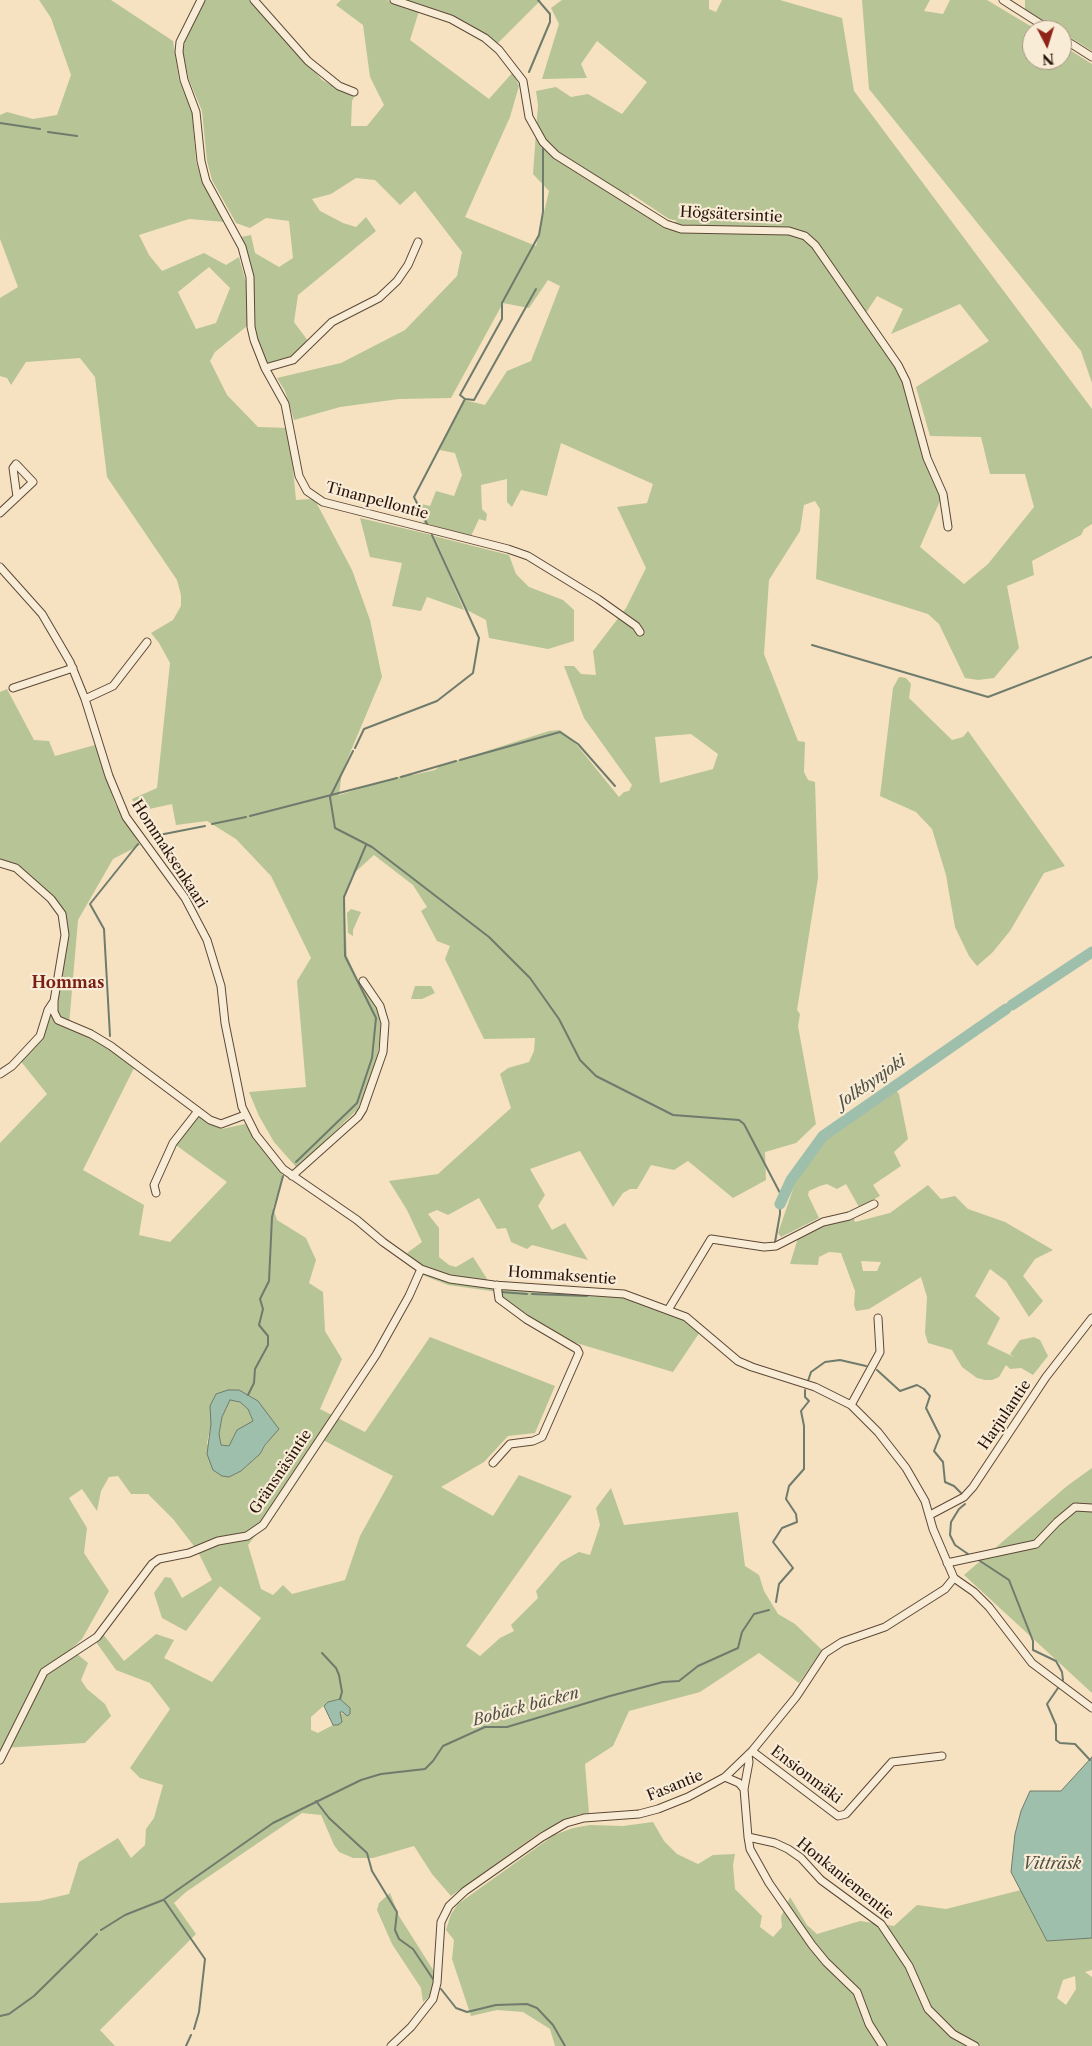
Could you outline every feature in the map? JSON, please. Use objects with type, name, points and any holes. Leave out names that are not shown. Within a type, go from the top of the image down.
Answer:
[{"type":"street","name":"Tinanpellontie","points":[[200,0],[180,42],[178,52],[184,80],[196,112],[201,161],[206,180],[235,232],[247,266],[251,287],[250,327],[265,368],[285,404],[299,476],[313,497],[323,502],[508,549],[528,556],[598,599],[636,626],[640,632]]},
{"type":"street","points":[[254,0],[308,61],[339,86],[354,92]]},
{"type":"street","name":"Högsätersintie","points":[[394,0],[445,16],[485,38],[499,50],[523,81],[529,117],[543,142],[556,155],[666,224],[681,229],[788,232],[805,236],[815,245],[898,364],[906,381],[927,458],[942,494],[948,527]]},
{"type":"street","points":[[1003,0],[1034,20]]},
{"type":"street","points":[[1072,44],[1092,57]]},
{"type":"street","points":[[265,368],[293,360],[332,322],[379,298],[397,281],[408,265],[418,242]]},
{"type":"street","points":[[0,513],[16,497]]},
{"type":"street","name":"Hommaksenkaari","points":[[0,567],[42,614],[73,668],[86,699],[109,776],[126,818],[185,898],[207,940],[221,986],[238,1094],[245,1114],[268,1153],[283,1169]]},
{"type":"street","points":[[86,699],[114,686],[147,642]]},
{"type":"street","points":[[13,688],[73,668]]},
{"type":"street","points":[[0,863],[16,868],[51,899],[62,914],[65,935],[54,1000],[54,1012],[58,1020],[91,1034],[111,1046],[198,1111],[221,1124],[245,1114]]},
{"type":"street","points":[[292,1176],[358,1118],[363,1109],[383,1052],[386,1023],[380,1006],[363,981]]},
{"type":"street","points":[[0,1074],[12,1066],[40,1036],[48,1010],[54,1000]]},
{"type":"street","points":[[156,1193],[154,1185],[173,1143],[198,1111]]},
{"type":"street","name":"Hommaksentie","points":[[283,1169],[357,1220],[383,1242],[421,1269],[450,1279],[497,1285],[624,1294],[686,1317],[738,1360],[752,1367],[815,1387],[851,1405],[878,1432],[906,1468],[925,1500],[933,1529],[954,1578]]},
{"type":"street","points":[[668,1310],[711,1239],[764,1247],[776,1246],[823,1222],[849,1216],[874,1204]]},
{"type":"street","name":"Gränsnäsintie","points":[[0,1760],[44,1672],[98,1637],[152,1564],[160,1559],[189,1553],[218,1541],[247,1536],[263,1525],[376,1355],[409,1296],[421,1269]]},
{"type":"street","points":[[493,1463],[510,1444],[533,1441],[542,1437],[579,1353],[577,1349],[526,1319],[499,1299],[497,1285]]},
{"type":"street","points":[[851,1405],[880,1352],[878,1318]]},
{"type":"street","name":"Harjulantie","points":[[930,1515],[964,1497],[973,1487],[1046,1377],[1092,1318]]},
{"type":"street","points":[[947,1563],[1036,1544],[1057,1522],[1075,1508],[1092,1508]]},
{"type":"street","points":[[954,1578],[974,1592],[989,1607],[1032,1663],[1092,1708]]},
{"type":"street","name":"Fasantie","points":[[391,2046],[411,2027],[433,1999],[437,1983],[441,1922],[448,1906],[465,1891],[542,1837],[566,1823],[584,1818],[639,1814],[658,1809],[688,1797],[725,1778],[750,1753],[796,1697],[831,1648],[892,1623],[928,1597],[945,1589],[954,1578]]},
{"type":"street","points":[[750,1753],[744,1789],[750,1849],[765,1878],[806,1938],[826,1962],[857,1992],[869,2024],[883,2046]]},
{"type":"street","name":"Ensionmäki","points":[[750,1753],[838,1816],[846,1814],[892,1762],[942,1756]]},
{"type":"street","points":[[725,1778],[739,1783],[744,1789]]},
{"type":"street","name":"Honkaniementie","points":[[748,1838],[788,1849],[801,1858],[820,1880],[881,1924],[908,1966],[928,2009],[953,2034],[975,2046]]},
{"type":"shaded area","points":[[39,0],[111,0],[173,41],[179,80],[192,112],[196,162],[202,181],[225,222],[189,219],[139,235],[149,255],[162,271],[204,253],[226,265],[239,257],[247,286],[247,326],[215,352],[210,361],[227,395],[258,427],[289,428],[296,500],[310,499],[316,502],[352,570],[370,620],[382,677],[342,772],[339,795],[404,775],[435,770],[440,766],[549,731],[560,730],[572,739],[619,797],[624,792],[629,791],[632,785],[584,718],[564,666],[574,666],[581,674],[596,675],[593,651],[626,608],[646,568],[617,507],[647,503],[653,484],[561,443],[547,496],[521,490],[512,507],[507,502],[507,479],[481,485],[482,509],[487,514],[486,521],[479,519],[471,536],[424,523],[417,503],[430,506],[436,491],[454,496],[462,475],[455,453],[439,450],[464,400],[485,405],[507,371],[531,361],[560,286],[548,280],[529,308],[503,303],[451,398],[399,399],[340,407],[294,420],[285,391],[277,378],[341,363],[405,330],[457,276],[462,252],[415,191],[400,205],[375,180],[356,178],[331,194],[312,199],[320,211],[343,223],[356,227],[366,217],[376,231],[298,295],[294,322],[308,341],[292,356],[268,363],[261,351],[254,326],[253,278],[249,258],[241,237],[251,235],[255,253],[279,267],[293,258],[289,221],[266,218],[250,228],[236,223],[212,180],[207,161],[202,111],[189,80],[183,52],[185,41],[204,0],[251,0],[322,80],[354,97],[352,101],[351,126],[367,126],[384,105],[370,77],[363,25],[336,5],[341,0],[387,0],[419,11],[410,40],[489,99],[513,72],[519,86],[510,117],[465,217],[536,246],[549,191],[533,174],[538,105],[536,91],[556,87],[571,97],[588,94],[622,114],[647,82],[597,41],[581,64],[587,78],[542,79],[559,24],[551,8],[562,0],[709,0],[709,9],[716,12],[722,0],[780,0],[842,18],[854,91],[1092,409],[1092,524],[1084,529],[1081,535],[1032,561],[1034,575],[1007,586],[1019,648],[994,678],[978,680],[965,678],[939,624],[928,614],[816,579],[820,509],[815,501],[804,505],[800,531],[769,580],[764,654],[798,741],[805,742],[804,772],[808,780],[815,782],[818,878],[797,1010],[800,1014],[798,1026],[816,1124],[796,1143],[765,1152],[766,1180],[733,1198],[688,1161],[674,1170],[651,1165],[637,1189],[630,1189],[623,1193],[613,1207],[580,1151],[530,1169],[545,1195],[538,1206],[552,1230],[565,1223],[588,1260],[532,1245],[527,1249],[511,1242],[506,1228],[497,1229],[479,1198],[448,1215],[437,1210],[428,1214],[439,1228],[439,1257],[449,1265],[456,1267],[473,1257],[489,1282],[453,1278],[423,1268],[407,1253],[422,1242],[407,1210],[389,1181],[438,1174],[511,1108],[500,1074],[508,1068],[529,1062],[534,1051],[535,1038],[484,1039],[445,959],[450,946],[437,941],[421,911],[427,907],[413,885],[374,855],[352,875],[344,897],[347,956],[358,980],[377,1008],[382,1023],[378,1052],[370,1084],[357,1110],[297,1168],[274,1142],[259,1116],[249,1092],[306,1087],[297,981],[311,958],[271,876],[236,839],[207,821],[176,825],[172,804],[140,811],[132,799],[157,788],[170,663],[151,633],[173,620],[181,606],[181,595],[177,580],[107,477],[95,377],[80,358],[26,362],[11,385],[7,378],[0,376],[0,298],[18,287],[0,239],[0,115],[7,112],[33,119],[57,115],[71,75],[51,18]],"holes":[[[630,193],[669,219],[678,221],[666,224],[628,200]],[[209,267],[230,288],[216,323],[196,329],[178,292]],[[877,296],[903,309],[891,334],[960,304],[989,341],[916,387],[930,436],[981,437],[990,474],[1025,474],[1034,507],[988,564],[964,584],[920,547],[943,494],[898,365],[864,316]],[[691,734],[718,754],[713,769],[660,783],[655,737]]]},
{"type":"shaded area","points":[[400,0],[541,0],[497,44],[441,11]]},
{"type":"shaded area","points":[[862,0],[930,0],[924,11],[943,14],[950,0],[987,0],[1022,21],[1022,70],[1072,70],[1072,51],[1092,64],[1092,383],[1081,351],[869,89]]},
{"type":"shaded area","points":[[1025,0],[1092,0],[1092,51],[1072,38],[1072,20],[1042,20],[1025,10]]},
{"type":"shaded area","points":[[360,518],[432,535],[464,610],[427,597],[421,611],[392,606],[402,563],[370,557]]},
{"type":"shaded area","points":[[434,536],[509,555],[516,574],[529,587],[563,600],[574,610],[574,641],[548,649],[489,638],[486,620],[467,610]]},
{"type":"shaded area","points":[[899,677],[906,678],[911,684],[909,698],[952,740],[963,737],[968,731],[1065,866],[1044,873],[1010,931],[992,953],[977,966],[969,956],[955,927],[946,875],[932,829],[916,812],[880,796],[893,688]]},
{"type":"shaded area","points":[[7,689],[34,740],[49,741],[55,756],[95,745],[115,804],[140,845],[113,859],[78,920],[69,1025],[136,1064],[83,1170],[144,1205],[139,1235],[170,1242],[227,1182],[173,1143],[198,1111],[222,1129],[245,1124],[283,1176],[273,1208],[277,1220],[306,1238],[316,1260],[309,1283],[323,1292],[325,1331],[342,1359],[320,1409],[365,1432],[430,1337],[555,1386],[535,1433],[508,1436],[484,1462],[441,1487],[493,1516],[519,1475],[572,1496],[466,1646],[480,1656],[500,1638],[514,1631],[511,1625],[538,1598],[536,1591],[561,1562],[579,1552],[590,1555],[600,1525],[596,1508],[611,1488],[624,1525],[738,1512],[745,1566],[759,1575],[764,1591],[778,1614],[795,1624],[822,1650],[799,1683],[759,1653],[700,1692],[629,1711],[613,1746],[585,1764],[589,1813],[577,1815],[539,1833],[451,1896],[432,1874],[414,1846],[373,1858],[353,1858],[339,1852],[321,1815],[302,1813],[186,1892],[174,1903],[196,1934],[100,2030],[115,2046],[0,2046],[0,1903],[39,1901],[69,1894],[79,1862],[118,1838],[131,1858],[145,1845],[146,1829],[154,1818],[163,1785],[140,1778],[130,1768],[170,1709],[150,1683],[116,1670],[96,1642],[103,1634],[124,1661],[156,1634],[174,1640],[164,1658],[212,1682],[261,1618],[220,1586],[186,1631],[162,1618],[154,1593],[165,1577],[171,1578],[182,1598],[212,1580],[197,1550],[173,1519],[148,1494],[131,1494],[118,1476],[109,1477],[101,1491],[97,1511],[82,1489],[69,1498],[87,1528],[84,1553],[109,1591],[82,1639],[71,1649],[88,1663],[81,1680],[87,1689],[105,1704],[111,1716],[85,1743],[2,1748],[0,1750],[0,1143],[47,1094],[19,1059],[40,1036],[54,1001],[65,935],[62,914],[16,868],[0,863],[0,692]],"holes":[[[228,1390],[239,1390],[258,1401],[273,1434],[260,1454],[241,1471],[229,1477],[222,1476],[207,1443],[211,1424]],[[321,1439],[393,1476],[360,1536],[345,1580],[292,1594],[283,1585],[273,1595],[261,1589],[248,1545],[278,1506]],[[338,1699],[344,1703],[344,1713],[339,1714],[342,1720],[318,1733],[311,1730],[311,1717],[328,1702]]]},
{"type":"shaded area","points":[[351,909],[361,912],[353,930],[353,936],[348,933],[347,913]]},
{"type":"shaded area","points":[[415,986],[431,986],[435,993],[422,999],[411,999]]},
{"type":"shaded area","points":[[894,1088],[899,1094],[908,1139],[894,1152],[901,1166],[873,1185],[880,1196],[859,1207],[846,1184],[837,1189],[827,1184],[820,1186],[809,1191],[808,1195],[819,1218],[781,1237],[778,1233],[803,1160],[812,1147]]},
{"type":"shaded area","points":[[928,1185],[941,1199],[955,1196],[968,1209],[1005,1222],[1053,1250],[1035,1259],[1023,1276],[1043,1301],[1029,1317],[1006,1281],[990,1269],[975,1296],[1000,1318],[987,1344],[1014,1357],[1010,1354],[1020,1340],[1034,1337],[1040,1340],[1048,1356],[1033,1375],[1021,1368],[1010,1369],[1006,1365],[999,1377],[992,1380],[977,1378],[962,1367],[952,1350],[928,1343],[925,1333],[927,1297],[921,1277],[869,1309],[856,1311],[854,1305],[855,1291],[841,1253],[829,1252],[819,1257],[818,1265],[790,1264],[798,1238],[827,1223],[854,1218],[855,1222],[890,1213]],"holes":[[[861,1261],[881,1262],[877,1271],[863,1271]]]},
{"type":"shaded area","points":[[421,1269],[450,1279],[611,1291],[668,1310],[702,1329],[673,1372],[563,1339],[499,1299],[498,1292],[448,1285],[420,1274]]},
{"type":"shaded area","points":[[230,1400],[240,1402],[248,1409],[253,1422],[237,1430],[230,1446],[221,1445],[219,1434],[222,1417]]},
{"type":"shaded area","points":[[1092,1468],[1092,1693],[964,1575],[1067,1486]]},
{"type":"shaded area","points":[[653,1822],[664,1841],[677,1854],[698,1864],[713,1855],[735,1854],[733,1865],[735,1889],[762,1916],[760,1927],[773,1937],[782,1927],[781,1917],[790,1897],[807,1925],[817,1934],[860,1921],[894,1926],[917,1905],[946,1909],[1021,1890],[1047,1941],[1092,1938],[1092,1970],[1085,1972],[1092,1977],[1092,2046],[555,2046],[550,2029],[523,2012],[497,2010],[471,2016],[452,1959],[454,1940],[446,1930],[451,1914],[458,1904],[554,1835],[573,1828],[590,1825],[623,1826]],"holes":[[[1075,1976],[1076,1989],[1066,2005],[1057,1998],[1063,1980]]]},
{"type":"shaded area","points":[[390,1893],[399,1916],[435,1973],[432,1994],[423,2002],[421,1988],[392,1944],[377,1910],[379,1903]]},
{"type":"water","points":[[228,1390],[239,1390],[258,1401],[279,1429],[260,1454],[241,1471],[229,1477],[222,1476],[213,1470],[207,1454],[211,1424],[210,1406],[216,1394]],"holes":[[[230,1400],[240,1402],[248,1409],[253,1421],[237,1430],[229,1446],[221,1445],[219,1434],[222,1417]]]},
{"type":"water","points":[[340,1699],[350,1708],[350,1714],[347,1716],[340,1712],[342,1722],[338,1725],[333,1725],[324,1706],[328,1702]]},
{"type":"water","name":"Vitträsk","points":[[1092,1757],[1092,1938],[1047,1941],[1011,1872],[1015,1834],[1021,1811],[1030,1791],[1061,1791]]},
{"type":"waterway","points":[[529,72],[550,22],[550,14],[538,0]]},
{"type":"waterway","points":[[0,123],[40,129]]},
{"type":"waterway","points":[[48,132],[77,136]]},
{"type":"waterway","points":[[427,524],[414,497],[465,399],[460,395],[502,319],[502,303],[539,235],[543,212],[543,149]]},
{"type":"waterway","points":[[465,399],[474,400],[536,289]]},
{"type":"waterway","points":[[355,748],[364,729],[437,701],[473,673],[479,638],[432,535]]},
{"type":"waterway","points":[[812,645],[988,697],[1092,657]]},
{"type":"waterway","points":[[460,760],[560,732],[578,744],[615,786]]},
{"type":"waterway","points":[[353,751],[330,797],[335,828],[372,847],[489,937],[530,978],[559,1019],[580,1060],[596,1076],[673,1115],[739,1120],[744,1124],[780,1193],[780,1214],[775,1242]]},
{"type":"waterway","points":[[401,777],[456,761]]},
{"type":"waterway","points":[[250,816],[397,778]]},
{"type":"waterway","points":[[212,824],[246,817]]},
{"type":"waterway","points":[[154,836],[205,826]]},
{"type":"waterway","points":[[110,1036],[104,929],[90,904],[138,844]]},
{"type":"waterway","points":[[296,1162],[357,1103],[372,1058],[376,1018],[345,956],[344,897],[366,845]]},
{"type":"waterway","name":"Jolkbynjoki","points":[[1012,1005],[1092,952]]},
{"type":"waterway","name":"Jolkbynjoki","points":[[780,1204],[791,1180],[823,1136],[1006,1009]]},
{"type":"waterway","points":[[248,1395],[254,1383],[255,1369],[268,1345],[268,1336],[259,1325],[263,1309],[260,1299],[269,1281],[272,1217],[283,1176]]},
{"type":"waterway","points":[[501,1292],[527,1294]]},
{"type":"waterway","points":[[532,1294],[587,1296]]},
{"type":"waterway","name":"Bobäck bäcken","points":[[808,1381],[811,1372],[825,1362],[840,1360],[866,1366]]},
{"type":"waterway","name":"Bobäck bäcken","points":[[877,1370],[900,1391],[917,1385],[930,1396],[926,1408],[940,1436],[934,1451],[943,1462],[945,1482],[954,1486],[961,1493]]},
{"type":"waterway","name":"Bobäck bäcken","points":[[776,1602],[779,1584],[793,1568],[773,1542],[782,1528],[797,1522],[796,1514],[786,1499],[789,1486],[804,1469],[804,1426],[801,1411],[809,1401],[805,1397],[805,1390]]},
{"type":"waterway","name":"Bobäck bäcken","points":[[965,1504],[959,1509],[951,1522],[950,1535],[955,1545],[968,1554]]},
{"type":"waterway","name":"Bobäck bäcken","points":[[977,1559],[1009,1580],[1033,1641],[1033,1650],[1056,1661],[1062,1672],[1063,1680]]},
{"type":"waterway","name":"Bobäck bäcken","points":[[101,1930],[125,1915],[163,1900],[273,1823],[361,1780],[381,1774],[425,1769],[443,1746],[485,1727],[507,1727],[610,1696],[663,1682],[679,1681],[698,1666],[738,1648],[742,1632],[754,1614],[769,1610]]},
{"type":"waterway","points":[[322,1653],[336,1668],[339,1675],[342,1692],[340,1699]]},
{"type":"waterway","name":"Bobäck bäcken","points":[[1058,1688],[1047,1704],[1056,1725],[1056,1740],[1060,1743],[1075,1744],[1090,1760]]},
{"type":"waterway","points":[[316,1801],[329,1818],[367,1853],[372,1871],[397,1912],[395,1930],[399,1939],[413,1949],[433,1979]]},
{"type":"waterway","points":[[164,1900],[205,1959],[199,2012],[194,2029]]},
{"type":"waterway","name":"Bobäck bäcken","points":[[0,2016],[9,2014],[34,1996],[97,1934]]},
{"type":"waterway","points":[[441,1989],[456,2008],[467,2012],[496,2005],[527,2004],[537,2008],[553,2025],[565,2046]]},
{"type":"waterway","points":[[186,2046],[191,2035]]},
{"type":"district","name":"Hommas","points":[[68,983]]}]
